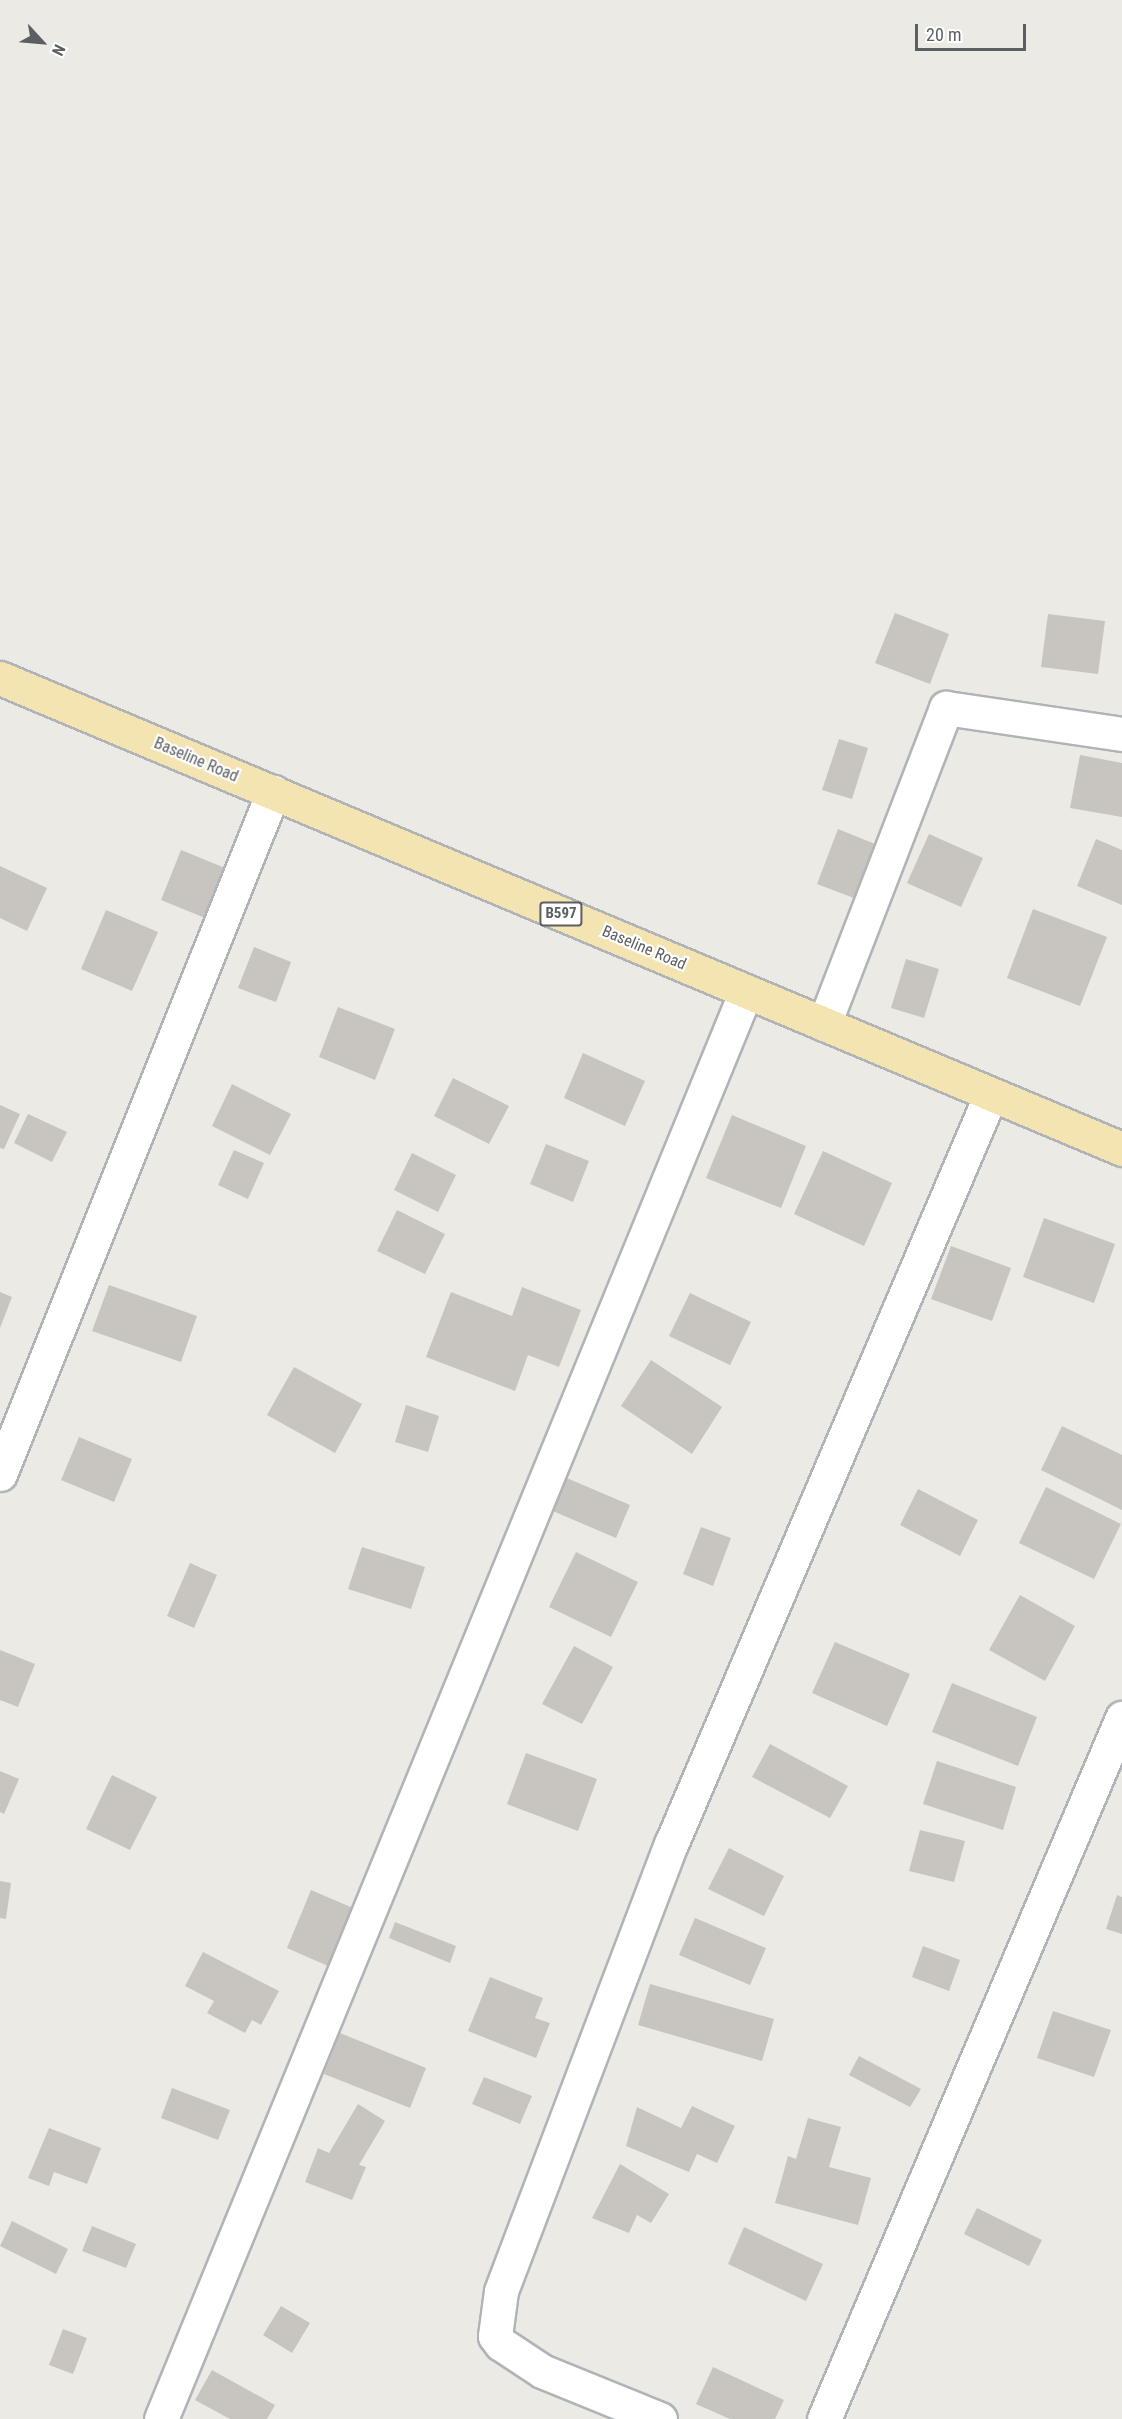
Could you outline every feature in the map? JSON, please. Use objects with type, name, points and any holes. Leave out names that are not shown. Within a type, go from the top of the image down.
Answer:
[{"type":"main road","name":"Baseline Road","points":[[0,678],[1122,1149]]},
{"type":"street","points":[[824,1024],[946,708],[1122,734]]},
{"type":"street","points":[[0,1474],[273,792]]},
{"type":"street","points":[[161,2419],[746,991]]},
{"type":"street","points":[[660,2419],[542,2371],[501,2344],[495,2336],[501,2291],[672,1842],[991,1094]]},
{"type":"street","points":[[824,2419],[1122,1718]]},
{"type":"building","points":[[895,613],[949,634],[930,684],[875,663]]},
{"type":"building","points":[[1048,614],[1105,621],[1098,674],[1041,667]]},
{"type":"building","points":[[839,739],[868,748],[852,799],[822,790]]},
{"type":"building","points":[[1080,755],[1122,763],[1122,817],[1070,808]]},
{"type":"building","points":[[838,829],[880,846],[859,900],[817,884]]},
{"type":"building","points":[[929,834],[983,858],[961,907],[907,883]]},
{"type":"building","points":[[1096,839],[1122,850],[1122,905],[1077,886]]},
{"type":"building","points":[[181,850],[230,870],[210,920],[161,900]]},
{"type":"building","points":[[0,866],[47,888],[27,931],[0,918]]},
{"type":"building","points":[[1033,909],[1107,937],[1080,1006],[1007,978]]},
{"type":"building","points":[[106,910],[158,932],[132,991],[81,969]]},
{"type":"building","points":[[254,947],[291,962],[276,1002],[238,988]]},
{"type":"building","points":[[906,959],[939,969],[924,1018],[891,1008]]},
{"type":"building","points":[[338,1007],[395,1029],[375,1080],[319,1057]]},
{"type":"building","points":[[583,1053],[645,1081],[625,1126],[564,1098]]},
{"type":"building","points":[[453,1078],[509,1106],[489,1144],[434,1116]]},
{"type":"building","points":[[232,1084],[291,1114],[270,1155],[212,1126]]},
{"type":"building","points":[[0,1105],[20,1114],[4,1149],[0,1148]]},
{"type":"building","points":[[28,1114],[67,1132],[52,1162],[14,1143]]},
{"type":"building","points":[[732,1115],[806,1146],[781,1208],[706,1178]]},
{"type":"building","points":[[546,1144],[589,1161],[573,1202],[530,1184]]},
{"type":"building","points":[[234,1150],[264,1163],[248,1199],[218,1185]]},
{"type":"building","points":[[823,1151],[892,1183],[864,1246],[794,1214]]},
{"type":"building","points":[[412,1153],[456,1175],[438,1212],[394,1190]]},
{"type":"building","points":[[397,1210],[445,1234],[425,1274],[377,1251]]},
{"type":"building","points":[[1044,1218],[1115,1244],[1094,1303],[1023,1277]]},
{"type":"building","points":[[951,1246],[1011,1268],[992,1321],[931,1299]]},
{"type":"building","points":[[109,1285],[197,1316],[181,1362],[92,1331]]},
{"type":"building","points":[[522,1287],[581,1310],[559,1367],[528,1355],[515,1391],[426,1357],[451,1292],[512,1316]]},
{"type":"building","points":[[0,1292],[12,1297],[0,1328]]},
{"type":"building","points":[[690,1293],[751,1322],[730,1365],[669,1336]]},
{"type":"building","points":[[651,1360],[722,1407],[692,1454],[621,1406]]},
{"type":"building","points":[[294,1367],[362,1404],[335,1453],[267,1415]]},
{"type":"building","points":[[406,1405],[439,1416],[428,1452],[395,1442]]},
{"type":"building","points":[[1062,1426],[1122,1455],[1122,1510],[1041,1470]]},
{"type":"building","points":[[79,1437],[132,1459],[114,1502],[61,1480]]},
{"type":"building","points":[[562,1476],[630,1505],[616,1538],[548,1509]]},
{"type":"building","points":[[1046,1487],[1121,1524],[1094,1579],[1019,1543]]},
{"type":"building","points":[[918,1489],[978,1520],[960,1556],[900,1525]]},
{"type":"building","points":[[701,1527],[731,1538],[713,1586],[683,1574]]},
{"type":"building","points":[[362,1547],[425,1567],[411,1609],[348,1589]]},
{"type":"building","points":[[576,1552],[638,1582],[611,1637],[549,1607]]},
{"type":"building","points":[[190,1563],[217,1575],[194,1628],[167,1616]]},
{"type":"building","points":[[1020,1595],[1075,1626],[1045,1681],[989,1650]]},
{"type":"building","points":[[835,1642],[910,1674],[887,1726],[812,1693]]},
{"type":"building","points":[[574,1646],[613,1667],[582,1724],[542,1704]]},
{"type":"building","points":[[0,1650],[35,1664],[18,1707],[0,1700]]},
{"type":"building","points":[[952,1683],[1037,1717],[1018,1766],[932,1732]]},
{"type":"building","points":[[770,1744],[848,1786],[830,1818],[752,1777]]},
{"type":"building","points":[[526,1753],[597,1779],[578,1831],[507,1804]]},
{"type":"building","points":[[937,1761],[1016,1787],[1003,1830],[923,1804]]},
{"type":"building","points":[[0,1771],[19,1779],[4,1814],[0,1812]]},
{"type":"building","points":[[112,1775],[157,1797],[130,1850],[86,1829]]},
{"type":"building","points":[[920,1830],[965,1841],[954,1882],[909,1871]]},
{"type":"building","points":[[729,1848],[784,1876],[764,1916],[708,1889]]},
{"type":"building","points":[[0,1881],[11,1883],[6,1919],[0,1918]]},
{"type":"building","points":[[311,1890],[353,1908],[328,1966],[287,1948]]},
{"type":"building","points":[[1117,1895],[1122,1897],[1122,1934],[1106,1929]]},
{"type":"building","points":[[695,1918],[766,1948],[750,1985],[679,1955]]},
{"type":"building","points":[[395,1922],[456,1946],[450,1963],[389,1938]]},
{"type":"building","points":[[923,1946],[960,1960],[949,1991],[912,1977]]},
{"type":"building","points":[[203,1952],[279,1991],[261,2025],[252,2020],[245,2033],[207,2013],[214,2001],[185,1986]]},
{"type":"building","points":[[490,1977],[543,1998],[535,2018],[550,2023],[536,2058],[468,2031]]},
{"type":"building","points":[[650,1984],[774,2019],[762,2061],[638,2025]]},
{"type":"building","points":[[1053,2011],[1111,2030],[1094,2077],[1037,2058]]},
{"type":"building","points":[[340,2033],[426,2068],[410,2108],[324,2074]]},
{"type":"building","points":[[859,2056],[921,2089],[910,2107],[849,2075]]},
{"type":"building","points":[[484,2077],[532,2096],[520,2124],[472,2104]]},
{"type":"building","points":[[172,2088],[230,2110],[218,2140],[161,2118]]},
{"type":"building","points":[[358,2104],[385,2121],[359,2165],[366,2167],[352,2200],[305,2182],[318,2148],[329,2153]]},
{"type":"building","points":[[692,2106],[735,2126],[717,2163],[697,2154],[689,2172],[626,2146],[637,2107],[681,2128]]},
{"type":"building","points":[[808,2118],[841,2127],[829,2167],[871,2178],[858,2225],[775,2203],[788,2156],[796,2159]]},
{"type":"building","points":[[49,2128],[101,2148],[87,2184],[54,2172],[49,2186],[28,2178]]},
{"type":"building","points":[[620,2164],[669,2194],[651,2223],[637,2215],[629,2233],[592,2218]]},
{"type":"building","points":[[977,2208],[1042,2240],[1029,2266],[964,2234]]},
{"type":"building","points":[[12,2221],[68,2249],[56,2274],[0,2246]]},
{"type":"building","points":[[92,2226],[136,2244],[126,2268],[82,2251]]},
{"type":"building","points":[[744,2227],[823,2264],[806,2301],[728,2264]]},
{"type":"building","points":[[281,2306],[310,2323],[292,2353],[263,2335]]},
{"type":"building","points":[[63,2329],[87,2338],[73,2374],[49,2365]]},
{"type":"building","points":[[713,2367],[784,2400],[775,2419],[730,2419],[696,2404]]},
{"type":"building","points":[[212,2370],[275,2405],[267,2419],[230,2419],[195,2400]]}]
